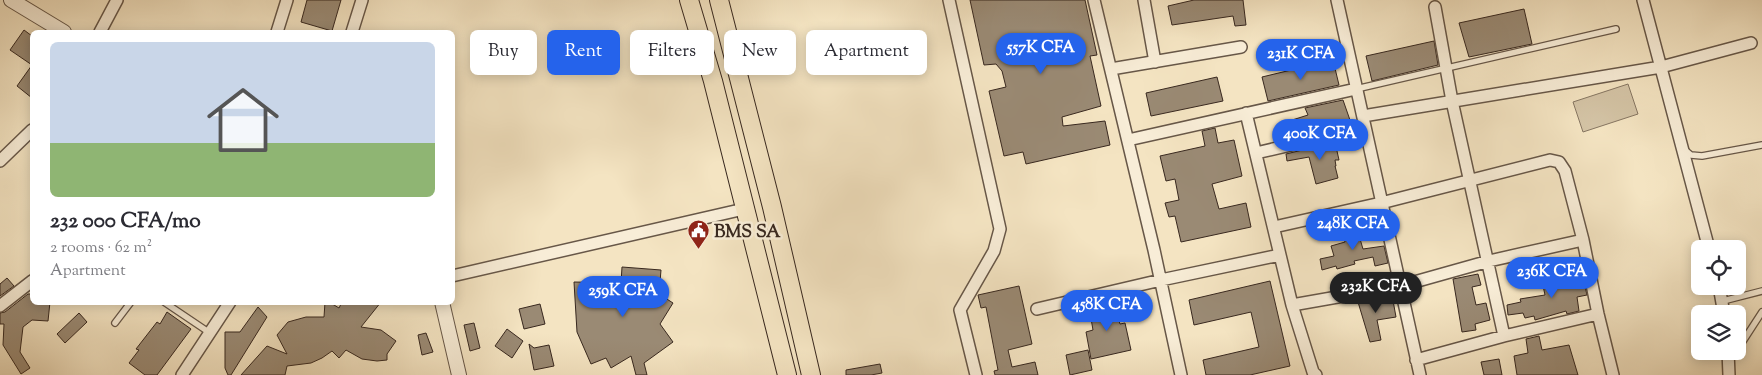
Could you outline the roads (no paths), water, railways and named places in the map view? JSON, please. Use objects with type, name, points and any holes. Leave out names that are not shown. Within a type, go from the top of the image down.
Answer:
[{"type":"main road","points":[[690,0],[787,375]]},
{"type":"main road","points":[[719,0],[772,207],[810,375]]},
{"type":"street","points":[[101,30],[117,0]]},
{"type":"street","points":[[278,30],[287,0]]},
{"type":"street","points":[[353,30],[362,0]]},
{"type":"street","points":[[949,0],[1000,229],[994,251],[960,310],[976,375]]},
{"type":"street","points":[[1094,0],[1161,280],[1181,375]]},
{"type":"street","points":[[1144,0],[1155,62]]},
{"type":"street","points":[[1337,0],[1420,375]]},
{"type":"street","points":[[1643,0],[1707,240]]},
{"type":"street","points":[[20,2],[61,30]]},
{"type":"street","points":[[1435,7],[1452,101],[1489,261],[1504,336]]},
{"type":"street","points":[[1256,153],[1364,122],[1452,101],[1660,67],[1750,44]]},
{"type":"street","points":[[1110,69],[1241,47]]},
{"type":"street","points":[[1128,140],[1356,89]]},
{"type":"street","points":[[1246,113],[1292,305],[1312,374]]},
{"type":"street","points":[[0,161],[30,132]]},
{"type":"street","points":[[1274,227],[1381,203],[1550,160],[1559,162],[1565,170],[1583,240],[1613,375]]},
{"type":"street","points":[[455,275],[744,209]]},
{"type":"street","points":[[1292,305],[1400,286],[1489,261],[1583,240]]},
{"type":"street","points":[[1037,310],[1161,280],[1280,255]]},
{"type":"street","points":[[0,306],[30,283]]},
{"type":"street","points":[[1721,295],[1723,305]]},
{"type":"street","points":[[185,373],[228,305]]},
{"type":"street","points":[[443,305],[459,375]]},
{"type":"street","points":[[1416,360],[1504,336],[1598,314]]},
{"type":"street","points":[[1729,375],[1732,360]]},
{"type":"lane","points":[[1356,89],[1616,29]]},
{"type":"lane","points":[[1682,147],[1691,155],[1702,156],[1762,145]]},
{"type":"lane","points":[[1723,301],[1762,291]]},
{"type":"lane","points":[[115,323],[130,305]]},
{"type":"lane","points":[[168,305],[210,333]]},
{"type":"lane","points":[[1746,335],[1762,312]]},
{"type":"place","name":"BMS SA","points":[[698,250]]}]
